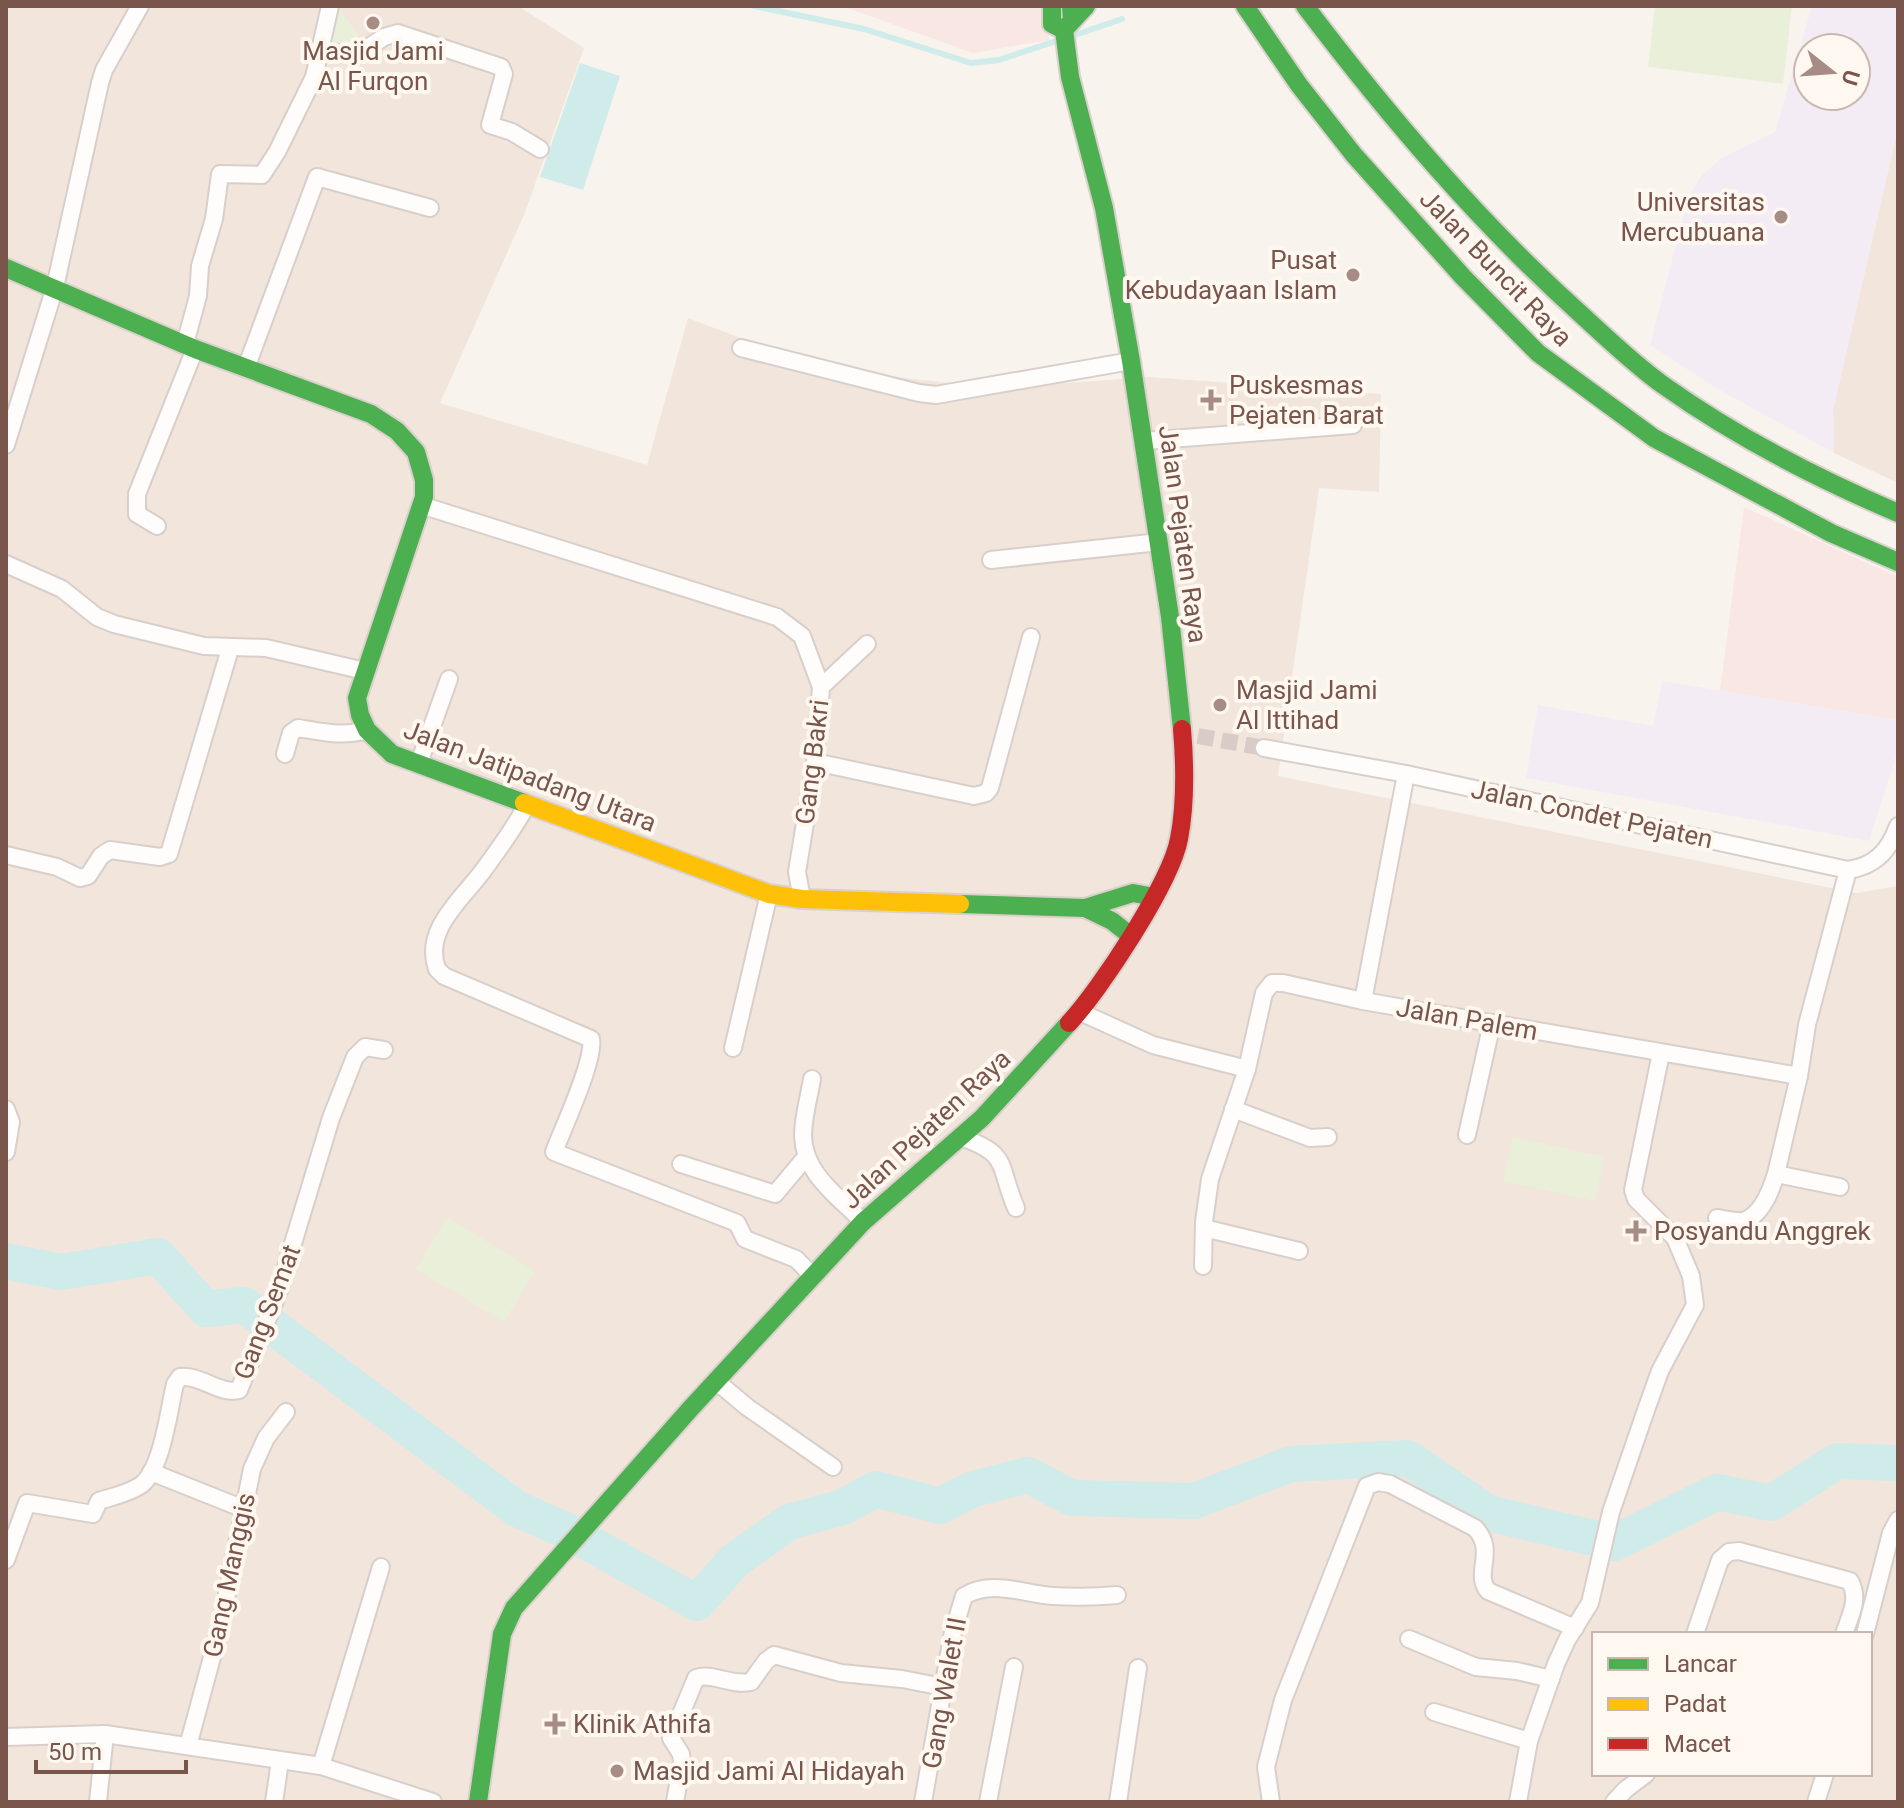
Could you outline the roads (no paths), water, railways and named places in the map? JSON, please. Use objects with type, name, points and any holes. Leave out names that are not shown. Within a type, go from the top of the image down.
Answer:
[{"type":"street","points":[[6,445],[55,287],[100,83],[104,70],[140,6]]},
{"type":"street","points":[[157,526],[137,514],[137,494],[190,346],[200,266],[214,219],[220,174],[262,175],[314,77],[330,6]]},
{"type":"street","name":"Jalan Pejaten Raya","points":[[478,1802],[505,1626],[514,1608],[812,1275],[863,1222],[982,1118],[1080,1012],[1131,936],[1169,869],[1183,818],[1190,735],[1104,208],[1069,68],[1069,19],[1052,24],[1052,6]]},
{"type":"street","points":[[1069,19],[1086,6]]},
{"type":"street","name":"Jalan Buncit Raya","points":[[1245,6],[1299,85],[1354,155],[1463,277],[1538,353],[1654,438],[1831,533],[1898,562]]},
{"type":"street","name":"Jalan Buncit Raya","points":[[1305,6],[1359,79],[1452,189],[1547,286],[1640,366],[1660,383],[1723,424],[1898,513]]},
{"type":"street","points":[[320,51],[357,55],[384,37],[403,34],[501,67],[504,74],[490,125],[512,132],[540,149]]},
{"type":"street","points":[[246,368],[317,177],[430,208]]},
{"type":"street","name":"Jalan Jatipadang Utara","points":[[6,268],[190,346],[356,407],[398,432],[418,454],[423,466],[425,489],[357,702],[358,712],[367,730],[392,754],[769,894],[802,899],[1085,908],[1133,893],[1154,897]]},
{"type":"street","points":[[741,348],[936,395],[1131,361]]},
{"type":"street","points":[[1144,441],[1353,425]]},
{"type":"street","points":[[421,505],[777,617],[802,636],[821,687]]},
{"type":"street","points":[[991,560],[1159,542]]},
{"type":"street","points":[[6,564],[62,589],[97,617],[114,624],[204,646],[266,648],[365,671]]},
{"type":"street","points":[[815,762],[974,796],[986,793],[990,788],[1031,637]]},
{"type":"street","name":"Gang Bakri","points":[[802,899],[797,872],[815,762],[821,687],[867,644]]},
{"type":"street","points":[[6,855],[57,867],[82,878],[88,876],[101,856],[110,850],[160,857],[169,854],[230,649]]},
{"type":"street","points":[[419,763],[449,679]]},
{"type":"street","points":[[285,754],[291,733],[298,728],[333,735],[367,730]]},
{"type":"street","name":"Jalan Condet Pejaten","points":[[1264,748],[1406,774],[1848,870]]},
{"type":"street","name":"Jalan Palem","points":[[1406,774],[1363,1001],[1799,1076]]},
{"type":"street","points":[[527,804],[481,873],[443,921],[435,950],[437,969],[444,976],[591,1039],[582,1078],[554,1152],[737,1223],[745,1239],[796,1259],[812,1275]]},
{"type":"street","points":[[1717,1218],[1743,1221],[1753,1215],[1769,1194],[1799,1076],[1807,1025],[1848,870],[1879,858],[1890,846],[1898,826]]},
{"type":"street","points":[[733,1048],[769,894]]},
{"type":"street","name":"Jalan Jatipadang Utara","points":[[1085,908],[1107,918],[1131,936]]},
{"type":"street","points":[[1203,1266],[1210,1179],[1247,1069],[1268,984],[1283,983],[1363,1001]]},
{"type":"street","points":[[1080,1012],[1153,1045],[1247,1069]]},
{"type":"street","points":[[1467,1135],[1492,1023]]},
{"type":"street","name":"Gang Semat","points":[[151,1472],[179,1378],[189,1377],[237,1391],[278,1293],[331,1118],[352,1063],[362,1048],[372,1046],[384,1050]]},
{"type":"street","points":[[1518,1802],[1529,1741],[1567,1640],[1590,1603],[1611,1512],[1660,1371],[1692,1313],[1696,1298],[1691,1276],[1675,1238],[1636,1199],[1633,1190],[1661,1053]]},
{"type":"street","points":[[812,1079],[803,1134],[806,1157],[818,1177],[863,1222]]},
{"type":"street","points":[[6,1109],[11,1122],[6,1152]]},
{"type":"street","points":[[1233,1109],[1310,1138],[1328,1137]]},
{"type":"street","points":[[961,1137],[984,1145],[998,1156],[1016,1208]]},
{"type":"street","points":[[681,1164],[775,1194],[806,1157]]},
{"type":"street","points":[[1776,1174],[1840,1187]]},
{"type":"street","points":[[1204,1228],[1299,1251]]},
{"type":"street","points":[[716,1381],[747,1407],[833,1467]]},
{"type":"street","name":"Gang Manggis","points":[[188,1746],[221,1624],[252,1469],[259,1451],[286,1412]]},
{"type":"street","points":[[6,1560],[28,1502],[92,1514],[99,1501],[141,1485],[151,1472],[244,1509]]},
{"type":"street","points":[[1271,1802],[1266,1767],[1283,1700],[1367,1486],[1378,1482],[1390,1484],[1475,1528],[1486,1547],[1482,1582],[1485,1588],[1500,1598],[1575,1628]]},
{"type":"street","points":[[1866,1632],[1891,1533],[1898,1520]]},
{"type":"street","points":[[1696,1632],[1720,1560],[1733,1551],[1850,1581],[1855,1593],[1854,1606],[1845,1632]]},
{"type":"street","points":[[321,1766],[381,1567]]},
{"type":"street","name":"Gang Walet II","points":[[923,1802],[958,1610],[964,1596],[973,1591],[1012,1589],[1049,1596],[1117,1595]]},
{"type":"street","points":[[1409,1639],[1476,1667],[1517,1671],[1551,1679]]},
{"type":"street","points":[[675,1802],[682,1762],[681,1754],[671,1738],[696,1678],[703,1675],[738,1684],[751,1682],[774,1655],[841,1673],[943,1687]]},
{"type":"street","points":[[988,1802],[1014,1667]]},
{"type":"street","points":[[1118,1802],[1138,1668]]},
{"type":"street","points":[[1434,1712],[1529,1741]]},
{"type":"street","points":[[98,1802],[105,1734]]},
{"type":"street","points":[[6,1737],[105,1734],[321,1766],[433,1802]]},
{"type":"street","points":[[274,1802],[280,1761]]},
{"type":"street","points":[[1614,1802],[1643,1776]]},
{"type":"street","points":[[1816,1802],[1824,1776]]},
{"type":"water","points":[[580,63],[620,76],[583,190],[540,177]]},
{"type":"waterway","points":[[754,6],[864,29],[971,63],[999,60],[1059,40]]},
{"type":"waterway","points":[[1069,37],[1122,19]]},
{"type":"waterway","points":[[6,1261],[61,1272],[158,1256],[206,1309],[244,1305],[517,1509],[567,1531],[697,1603],[734,1561],[789,1522],[843,1507],[876,1489],[940,1506],[973,1489],[1028,1475],[1072,1498],[1194,1501],[1291,1464],[1408,1458],[1488,1513],[1614,1543],[1717,1492],[1771,1503],[1837,1461],[1898,1463]]},
{"type":"tunnel","points":[[1198,736],[1264,748]]},
{"type":"place","name":"Masjid Jami Al Furqon","points":[[373,23]]},
{"type":"place","name":"Universitas Mercubuana","points":[[1781,217]]},
{"type":"place","name":"Pusat Kebudayaan Islam","points":[[1353,275]]},
{"type":"place","name":"Puskesmas Pejaten Barat","points":[[1211,400]]},
{"type":"place","name":"Masjid Jami Al Ittihad","points":[[1220,705]]},
{"type":"place","name":"Posyandu Anggrek","points":[[1636,1231]]},
{"type":"place","name":"Klinik Athifa","points":[[555,1724]]},
{"type":"place","name":"Masjid Jami Al Hidayah","points":[[617,1771]]}]
